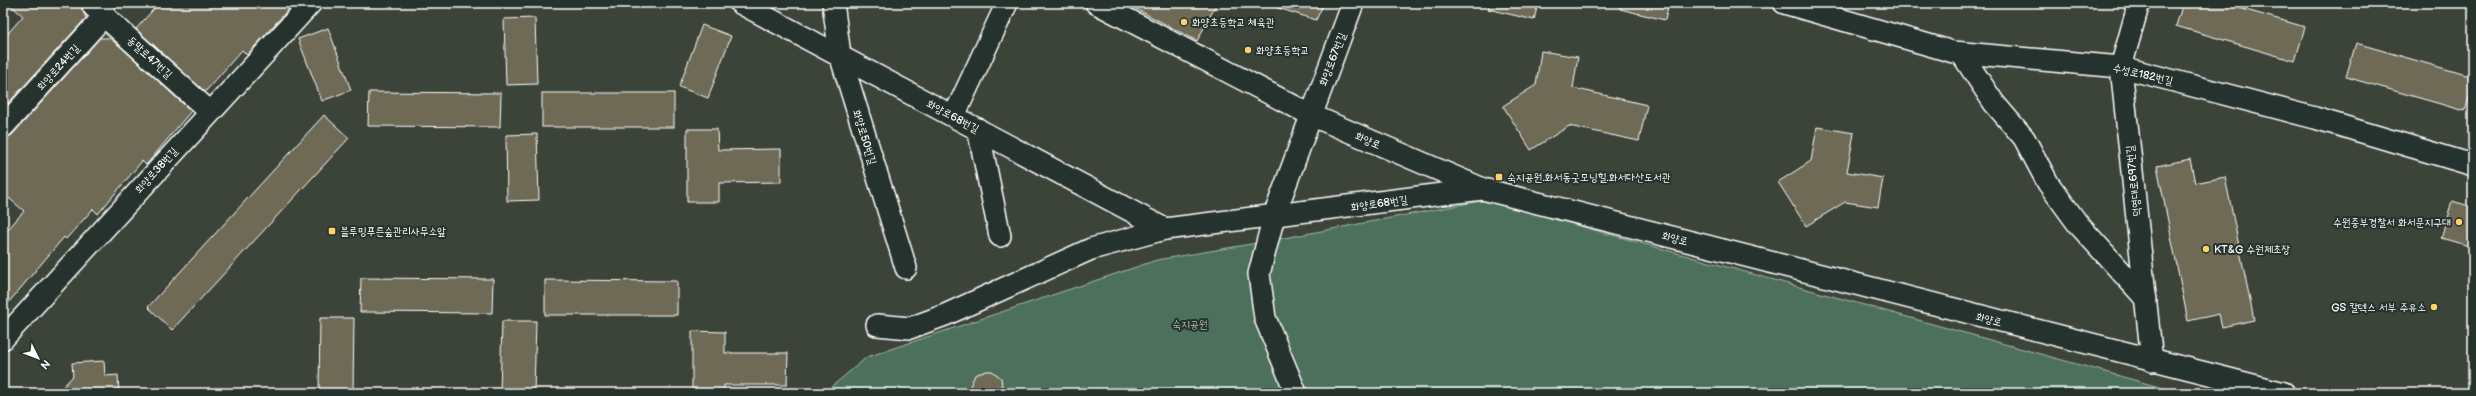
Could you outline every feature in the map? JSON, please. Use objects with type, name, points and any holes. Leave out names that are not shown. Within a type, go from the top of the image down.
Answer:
[{"type":"street","name":"화양로38번길","points":[[3,339],[311,3]]},
{"type":"street","name":"화양로68번길","points":[[740,3],[1165,229]]},
{"type":"street","name":"화양로50번길","points":[[833,3],[840,55],[906,268]]},
{"type":"street","points":[[954,116],[1007,3]]},
{"type":"street","name":"화양로","points":[[1096,3],[1311,115],[1483,189],[2152,361],[2284,393]]},
{"type":"street","name":"화양로67번길","points":[[1311,115],[1353,3]]},
{"type":"street","name":"수성로182번길","points":[[1784,3],[1961,53],[2121,66],[2314,118],[2473,165]]},
{"type":"street","name":"덕영대로697번길","points":[[2139,3],[2121,66],[2152,361]]},
{"type":"street","name":"동말로47번길","points":[[99,7],[210,112]]},
{"type":"street","name":"화양로24번길","points":[[3,127],[99,7]]},
{"type":"street","points":[[1961,53],[1994,103],[2024,138],[2048,183],[2078,224],[2146,299]]},
{"type":"street","points":[[1296,393],[1265,318],[1259,274],[1274,216],[1311,115]]},
{"type":"street","points":[[978,129],[1000,236]]},
{"type":"street","name":"화양로68번길","points":[[877,325],[910,328],[945,316],[1091,249],[1165,229],[1483,189]]},
{"type":"green space","name":"숙지공원","points":[[1486,200],[2183,393],[824,393],[867,357],[1157,260],[1263,242]]},
{"type":"building","points":[[8,3],[80,3],[86,18],[3,109],[3,39],[23,16]]},
{"type":"building","points":[[159,3],[294,3],[247,55],[242,50],[205,92],[136,29]]},
{"type":"building","name":"화양초등학교 체육관","points":[[1125,3],[1217,3],[1197,41]]},
{"type":"building","name":"화양초등학교","points":[[1275,3],[1324,3],[1316,20],[1275,7]]},
{"type":"building","points":[[1489,3],[1538,3],[1534,20],[1488,9]]},
{"type":"building","points":[[1620,3],[1669,3],[1665,20],[1620,9]]},
{"type":"building","points":[[2183,3],[2222,3],[2305,27],[2295,61],[2176,26]]},
{"type":"building","points":[[535,18],[537,84],[506,85],[504,19]]},
{"type":"building","points":[[702,25],[731,36],[708,98],[679,87]]},
{"type":"building","points":[[328,28],[351,90],[322,101],[298,39]]},
{"type":"building","points":[[100,38],[109,38],[121,47],[191,111],[146,165],[142,161],[98,214],[93,209],[66,239],[64,237],[3,309],[3,235],[24,211],[3,193],[3,139],[12,135]]},
{"type":"building","points":[[2356,43],[2473,77],[2473,85],[2465,111],[2346,77]]},
{"type":"building","points":[[1541,51],[1578,57],[1573,88],[1647,105],[1639,141],[1569,126],[1531,150],[1503,106],[1536,85]]},
{"type":"building","points":[[369,92],[501,93],[500,127],[368,126]]},
{"type":"building","points":[[542,93],[674,93],[674,127],[542,127]]},
{"type":"building","points":[[324,115],[349,138],[172,330],[148,307]]},
{"type":"building","points":[[1817,127],[1854,133],[1847,172],[1883,178],[1878,207],[1845,202],[1806,226],[1778,182],[1811,161]]},
{"type":"building","points":[[687,129],[717,129],[718,150],[781,149],[781,182],[719,183],[719,202],[687,202]]},
{"type":"building","points":[[537,134],[539,200],[507,201],[506,135]]},
{"type":"building","name":"KT&G 수원제초장","points":[[2190,159],[2195,183],[2225,177],[2254,320],[2222,327],[2219,314],[2188,321],[2157,166]]},
{"type":"building","name":"수원중부경찰서 화서문지구대","points":[[2452,201],[2473,207],[2473,247],[2441,238]]},
{"type":"building","points":[[361,278],[493,279],[492,313],[360,312]]},
{"type":"building","points":[[545,280],[677,281],[677,315],[545,315]]},
{"type":"building","points":[[320,318],[354,318],[353,393],[319,393]]},
{"type":"building","points":[[502,321],[536,321],[534,393],[500,393]]},
{"type":"building","points":[[692,331],[725,332],[725,353],[788,353],[787,385],[724,385],[724,393],[692,393]]},
{"type":"building","points":[[104,361],[105,376],[118,375],[119,393],[57,393],[73,376],[72,363]]},
{"type":"building","points":[[986,371],[992,371],[1001,378],[1003,393],[967,393],[975,375]]},
{"type":"place","name":"화양초등학교 체육관","points":[[1184,22]]},
{"type":"place","name":"화양초등학교","points":[[1248,50]]},
{"type":"place","name":"숙지공원.화서동굿모닝힐.화서다산도서관","points":[[1499,177]]},
{"type":"place","name":"수원중부경찰서 화서문지구대","points":[[2459,222]]},
{"type":"place","name":"블루밍푸른숲관리사무소앞","points":[[332,231]]},
{"type":"place","name":"KT&G 수원제초장","points":[[2206,249]]},
{"type":"place","name":"GS 칼텍스 서부 주유소","points":[[2434,307]]}]
